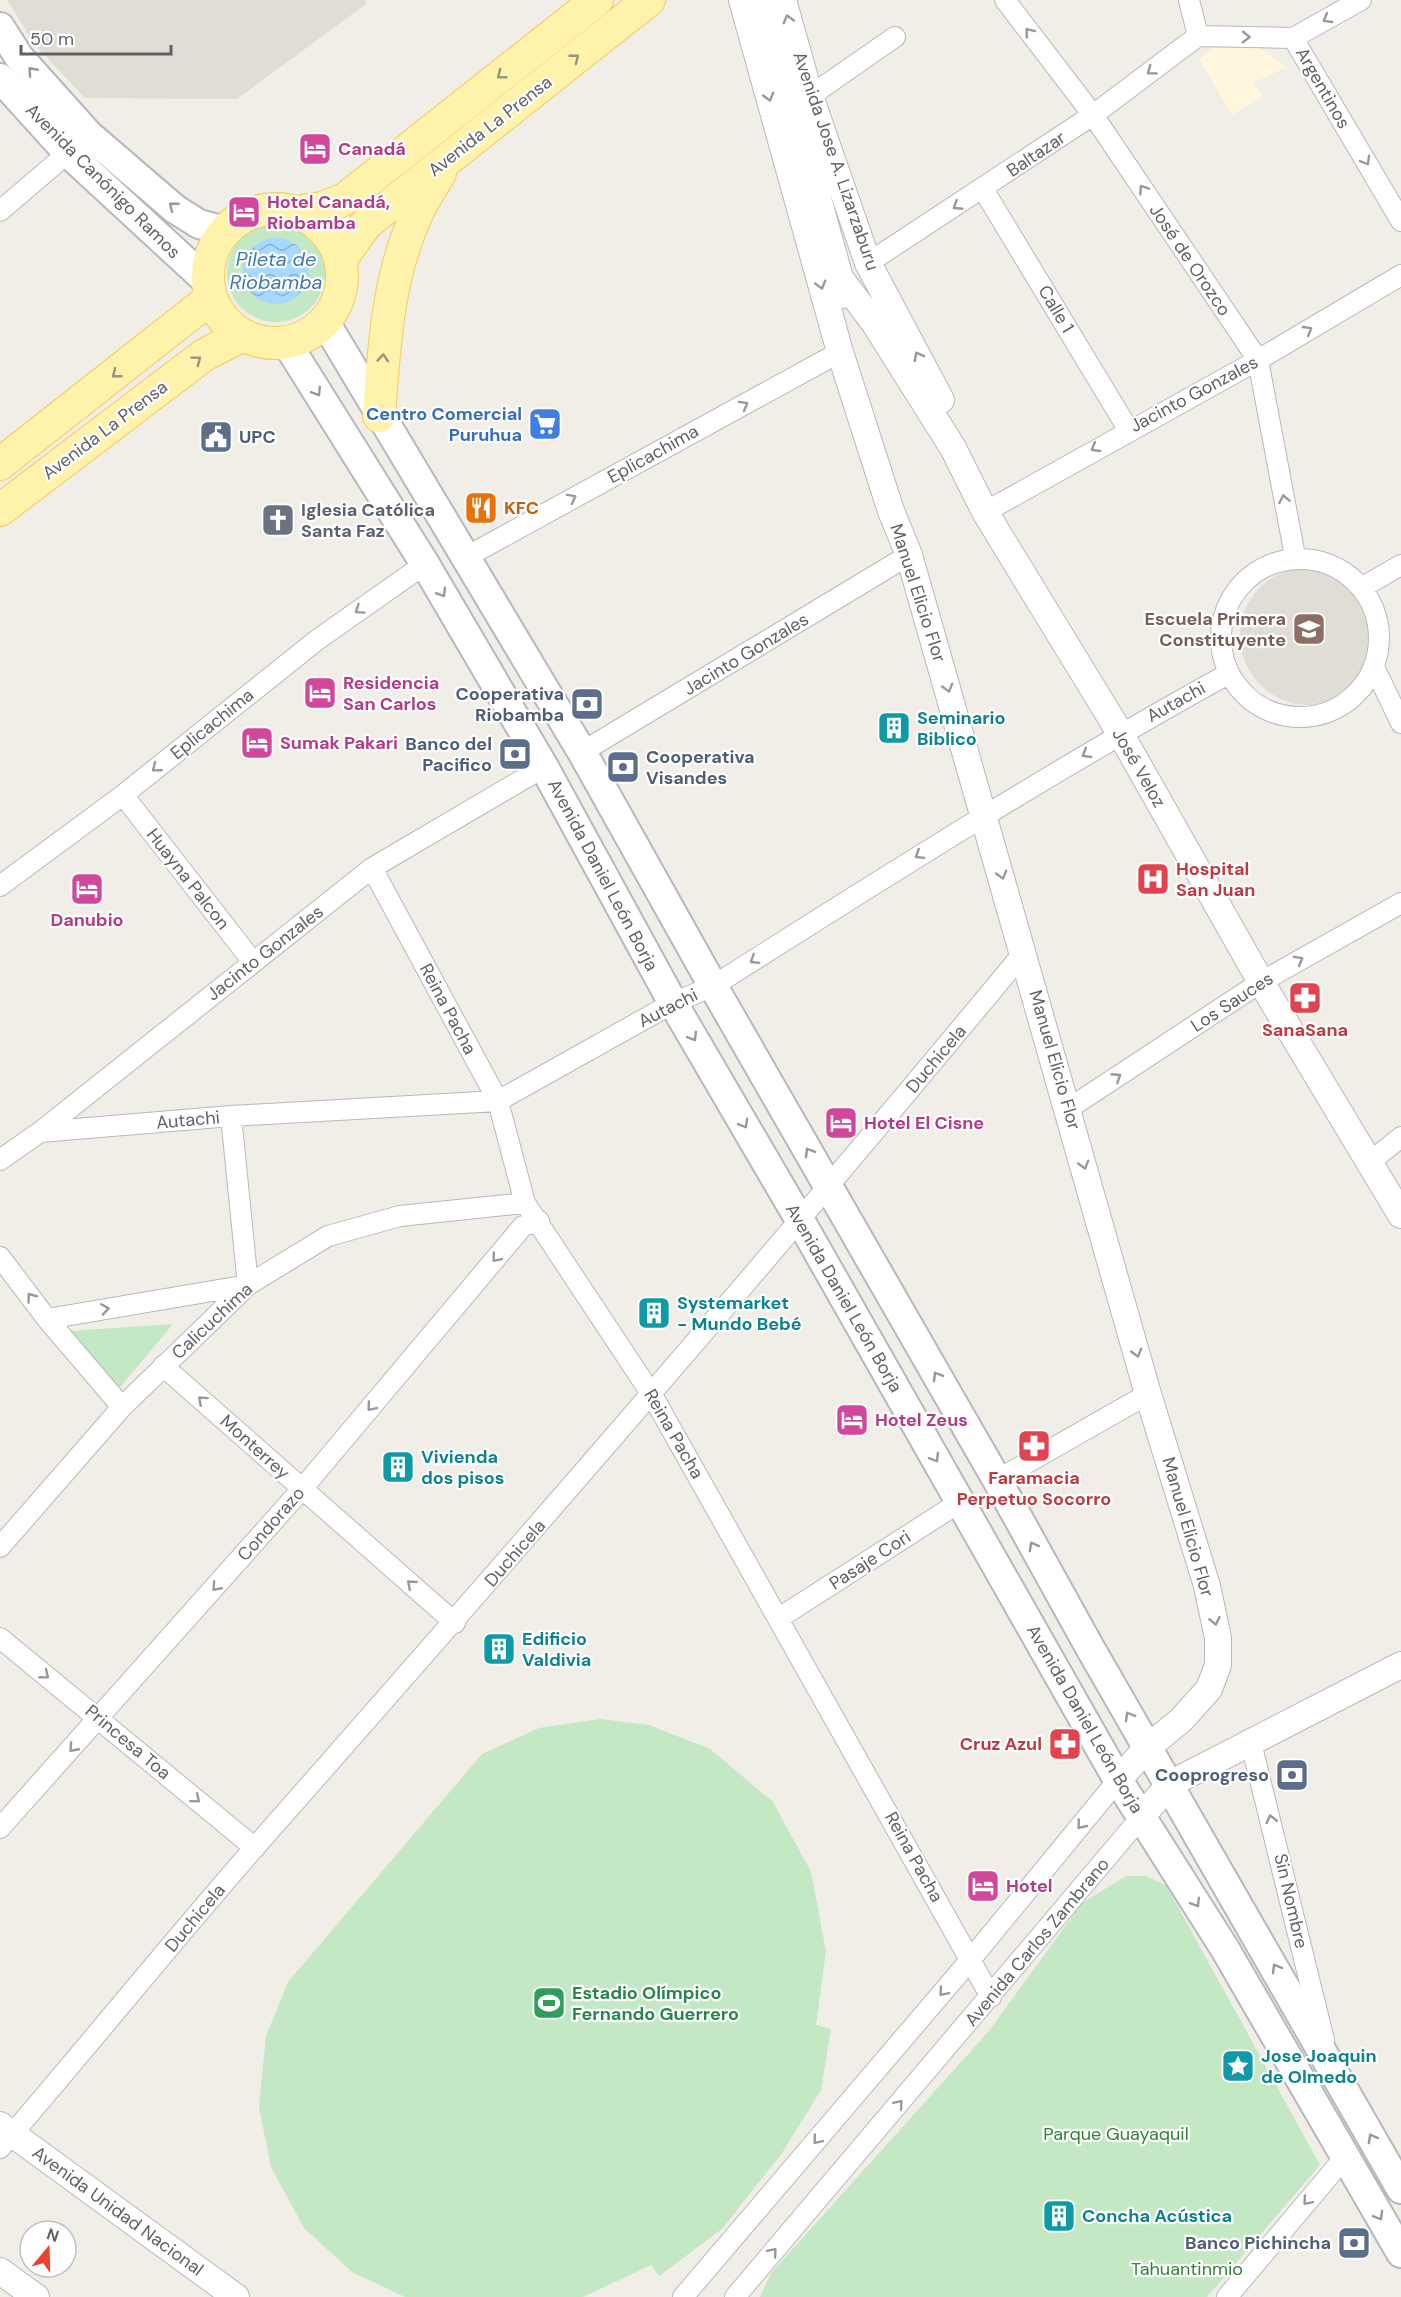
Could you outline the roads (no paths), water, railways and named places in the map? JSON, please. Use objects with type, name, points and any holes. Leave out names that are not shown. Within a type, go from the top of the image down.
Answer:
[{"type":"main road","name":"Avenida La Prensa","points":[[296,212],[322,208],[345,199],[597,0]]},
{"type":"main road","name":"Avenida La Prensa","points":[[341,259],[366,224],[649,0]]},
{"type":"main road","name":"Avenida Canónigo Ramos","points":[[0,27],[19,57],[89,135],[175,208],[199,224],[225,231]]},
{"type":"main road","name":"Avenida Canónigo Ramos","points":[[0,78],[69,153],[210,290]]},
{"type":"main road","points":[[379,417],[384,339],[393,283],[415,217],[448,159]]},
{"type":"main road","points":[[277,209],[296,212],[312,219],[324,230],[341,259],[342,282],[337,303],[325,322],[307,335],[286,342],[264,342],[243,335],[224,320],[210,290],[208,264],[214,246],[225,231],[240,218],[258,211],[277,209]]},
{"type":"main road","name":"Avenida La Prensa","points":[[0,464],[210,290]]},
{"type":"main road","points":[[325,322],[379,417],[466,557],[582,752],[1147,1748],[1170,1784],[1401,2189]]},
{"type":"main road","name":"Avenida La Prensa","points":[[0,510],[204,355],[243,335]]},
{"type":"main road","name":"Avenida Daniel León Borja","points":[[286,342],[424,564],[544,767],[673,1003],[801,1222],[1118,1779],[1225,1949],[1401,2253]]},
{"type":"street","points":[[742,0],[840,352]]},
{"type":"street","points":[[763,0],[840,278],[846,330],[883,469],[891,511]]},
{"type":"street","name":"Avenida Jose A. Lizarzaburu","points":[[783,0],[810,96],[868,263],[952,420],[953,448]]},
{"type":"street","name":"José de Orozco","points":[[1005,0],[1093,115],[1258,360],[1295,556]]},
{"type":"street","points":[[1189,0],[1198,36]]},
{"type":"street","points":[[1293,38],[1361,0]]},
{"type":"street","name":"Baltazar","points":[[868,263],[1093,115],[1198,36]]},
{"type":"street","name":"Argentinos","points":[[1198,36],[1293,38],[1401,221]]},
{"type":"street","points":[[810,96],[895,37]]},
{"type":"street","points":[[3,207],[69,153]]},
{"type":"street","name":"Calle 1","points":[[983,189],[1128,429]]},
{"type":"street","name":"Jacinto Gonzales","points":[[985,512],[1128,429],[1258,360],[1401,275]]},
{"type":"street","name":"José Veloz","points":[[840,278],[875,324],[953,448],[985,512],[1120,734],[1261,982],[1401,1215]]},
{"type":"street","name":"Manuel Elicio Flor","points":[[840,352],[891,511],[909,555],[1149,1394],[1207,1586],[1218,1638],[1218,1665],[1209,1689],[1181,1720],[1147,1748]]},
{"type":"street","name":"Eplicachima","points":[[466,557],[840,352]]},
{"type":"street","name":"Jacinto Gonzales","points":[[582,752],[909,555]]},
{"type":"street","points":[[1295,556],[1332,565],[1348,575],[1361,588],[1375,612],[1380,640],[1374,667],[1360,691],[1335,710],[1305,718],[1274,714],[1248,698],[1228,674],[1221,649],[1221,623],[1230,598],[1247,578],[1269,564],[1295,556]]},
{"type":"street","name":"Eplicachima","points":[[0,886],[123,795],[317,640],[424,564]]},
{"type":"street","points":[[1361,588],[1401,565]]},
{"type":"street","points":[[1374,667],[1401,723]]},
{"type":"street","name":"Autachi","points":[[39,1132],[231,1116],[498,1101],[673,1003],[713,986],[984,814],[1228,674]]},
{"type":"street","name":"Jacinto Gonzales","points":[[0,1160],[39,1132],[372,868],[544,767]]},
{"type":"street","name":"Huayna Palcon","points":[[123,795],[253,962]]},
{"type":"street","name":"Reina Pacha","points":[[372,868],[498,1101],[525,1203],[652,1395],[991,1997]]},
{"type":"street","name":"Los Sauces","points":[[1068,1109],[1261,982],[1401,903]]},
{"type":"street","name":"Duchicela","points":[[4,2135],[455,1623],[652,1395],[801,1222],[1024,952]]},
{"type":"street","points":[[47,1319],[248,1285],[231,1116]]},
{"type":"street","points":[[1370,1162],[1401,1137]]},
{"type":"street","name":"Calicuchima","points":[[0,1546],[122,1407],[248,1285],[328,1236],[400,1216],[525,1203]]},
{"type":"street","name":"Condorazo","points":[[0,1828],[302,1489],[523,1226],[539,1221]]},
{"type":"street","points":[[0,1257],[47,1319],[122,1407]]},
{"type":"street","name":"Monterrey","points":[[163,1366],[455,1623]]},
{"type":"street","points":[[997,1480],[1149,1394]]},
{"type":"street","name":"Pasaje Cori","points":[[779,1618],[960,1502]]},
{"type":"street","name":"Princesa Toa","points":[[0,1638],[255,1848]]},
{"type":"street","name":"Avenida Carlos Zambrano","points":[[735,2297],[1170,1784],[1399,1672]]},
{"type":"street","name":"Sin Nombre","points":[[1251,1743],[1328,2060]]},
{"type":"street","points":[[683,2297],[971,1959],[1118,1779],[1147,1748]]},
{"type":"street","name":"Avenida Unidad Nacional","points":[[4,2135],[236,2297]]},
{"type":"street","points":[[1227,2297],[1345,2157]]},
{"type":"street","points":[[0,2271],[36,2297]]},
{"type":"water","name":"Pileta de Riobamba","points":[[276,238],[288,241],[299,248],[306,259],[309,271],[306,283],[299,294],[288,301],[276,304],[264,301],[253,294],[246,283],[243,271],[246,259],[253,248],[264,241]]},
{"type":"place","name":"Canadá","points":[[315,149]]},
{"type":"place","name":"Hotel Canadá, Riobamba","points":[[244,212]]},
{"type":"place","name":"Centro Comercial Puruhua","points":[[545,424]]},
{"type":"place","name":"UPC","points":[[216,437]]},
{"type":"place","name":"KFC","points":[[481,508]]},
{"type":"place","name":"Iglesia Católica Santa Faz","points":[[278,520]]},
{"type":"place","name":"Escuela Primera Constituyente","points":[[1309,629]]},
{"type":"place","name":"Residencia San Carlos","points":[[320,693]]},
{"type":"place","name":"Cooperativa Riobamba","points":[[587,704]]},
{"type":"place","name":"Seminario Biblico","points":[[894,728]]},
{"type":"place","name":"Sumak Pakari","points":[[257,743]]},
{"type":"place","name":"Banco del Pacifico","points":[[515,754]]},
{"type":"place","name":"Cooperativa Visandes","points":[[623,767]]},
{"type":"place","name":"Hospital San Juan","points":[[1153,879]]},
{"type":"place","name":"Danubio","points":[[87,889]]},
{"type":"place","name":"SanaSana","points":[[1305,998]]},
{"type":"place","name":"Hotel El Cisne","points":[[841,1123]]},
{"type":"place","name":"Systemarket - Mundo Bebé","points":[[654,1313]]},
{"type":"place","name":"Hotel Zeus","points":[[852,1420]]},
{"type":"place","name":"Faramacia Perpetuo Socorro","points":[[1034,1446]]},
{"type":"place","name":"Vivienda dos pisos","points":[[398,1467]]},
{"type":"place","name":"Edificio Valdivia","points":[[499,1649]]},
{"type":"place","name":"Cruz Azul","points":[[1065,1744]]},
{"type":"place","name":"Cooprogreso","points":[[1292,1775]]},
{"type":"place","name":"Hotel","points":[[983,1886]]},
{"type":"place","name":"Estadio Olímpico Fernando Guerrero","points":[[549,2003]]},
{"type":"place","name":"Jose Joaquin de Olmedo","points":[[1238,2066]]},
{"type":"place","name":"Concha Acústica","points":[[1059,2216]]},
{"type":"place","name":"Banco Pichincha","points":[[1354,2243]]},
{"type":"park label","name":"Parque Guayaquil","points":[[1116,2134]]},
{"type":"park label","name":"Tahuantinmio","points":[[1187,2269]]}]
